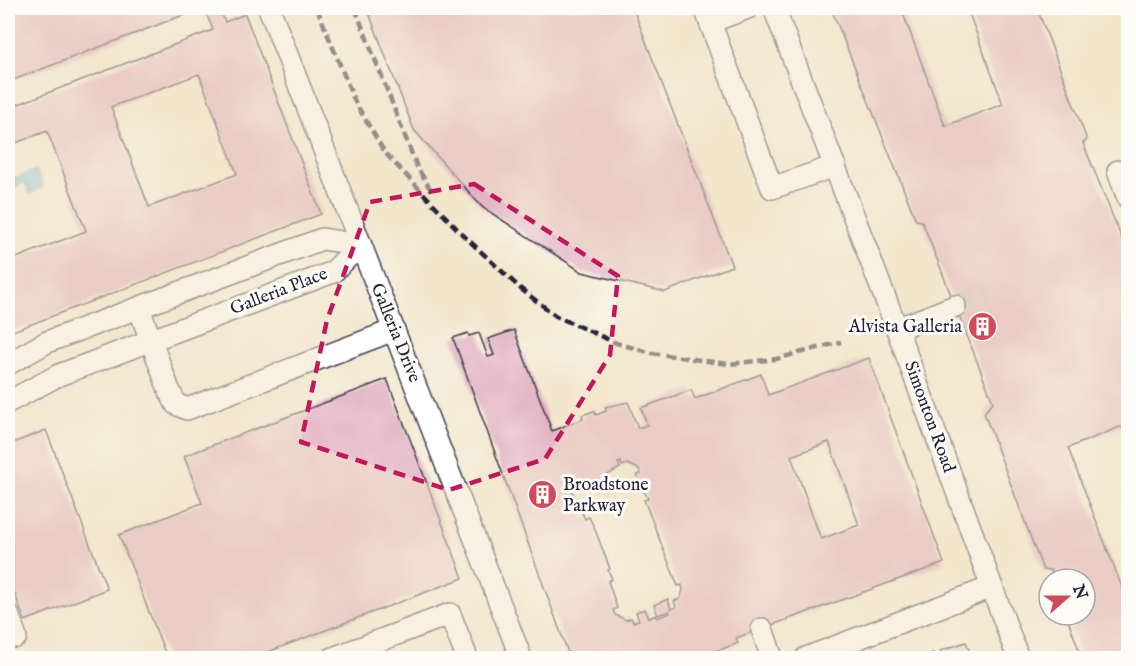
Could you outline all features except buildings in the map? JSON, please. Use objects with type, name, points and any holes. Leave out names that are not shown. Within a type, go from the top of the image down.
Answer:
[{"type":"street","name":"Galleria Drive","points":[[269,8],[521,658]]},
{"type":"street","points":[[748,8],[707,15],[772,188],[835,166]]},
{"type":"street","name":"Simonton Road","points":[[774,8],[897,329],[1018,658]]},
{"type":"street","points":[[1118,171],[1128,198]]},
{"type":"street","name":"Galleria Place","points":[[8,364],[47,342],[322,239],[360,244]]},
{"type":"street","name":"Galleria Place","points":[[8,402],[59,375],[333,272],[360,244]]},
{"type":"street","points":[[897,329],[955,306]]},
{"type":"street","points":[[139,308],[169,390],[176,404],[188,409],[394,330]]},
{"type":"street","points":[[806,658],[992,587]]},
{"type":"street","points":[[333,658],[450,614],[467,658]]},
{"type":"street","points":[[8,615],[16,637]]},
{"type":"street","points":[[762,629],[772,658]]},
{"type":"highlighted area","points":[[474,184],[618,276],[610,355],[545,459],[449,490],[301,442],[327,320],[370,202]]},
{"type":"water","points":[[36,170],[43,187],[30,193],[25,182],[8,189],[8,181]]},
{"type":"tunnel","points":[[955,306],[989,294]]},
{"type":"railway","points":[[317,8],[355,102],[385,153],[462,234],[521,289],[556,316],[616,343],[652,353],[728,364],[776,359],[841,342]]},
{"type":"railway","points":[[355,8],[417,167],[432,192]]},
{"type":"place","name":"Alvista Galleria","points":[[983,327]]},
{"type":"place","name":"Broadstone Parkway","points":[[542,495]]}]
